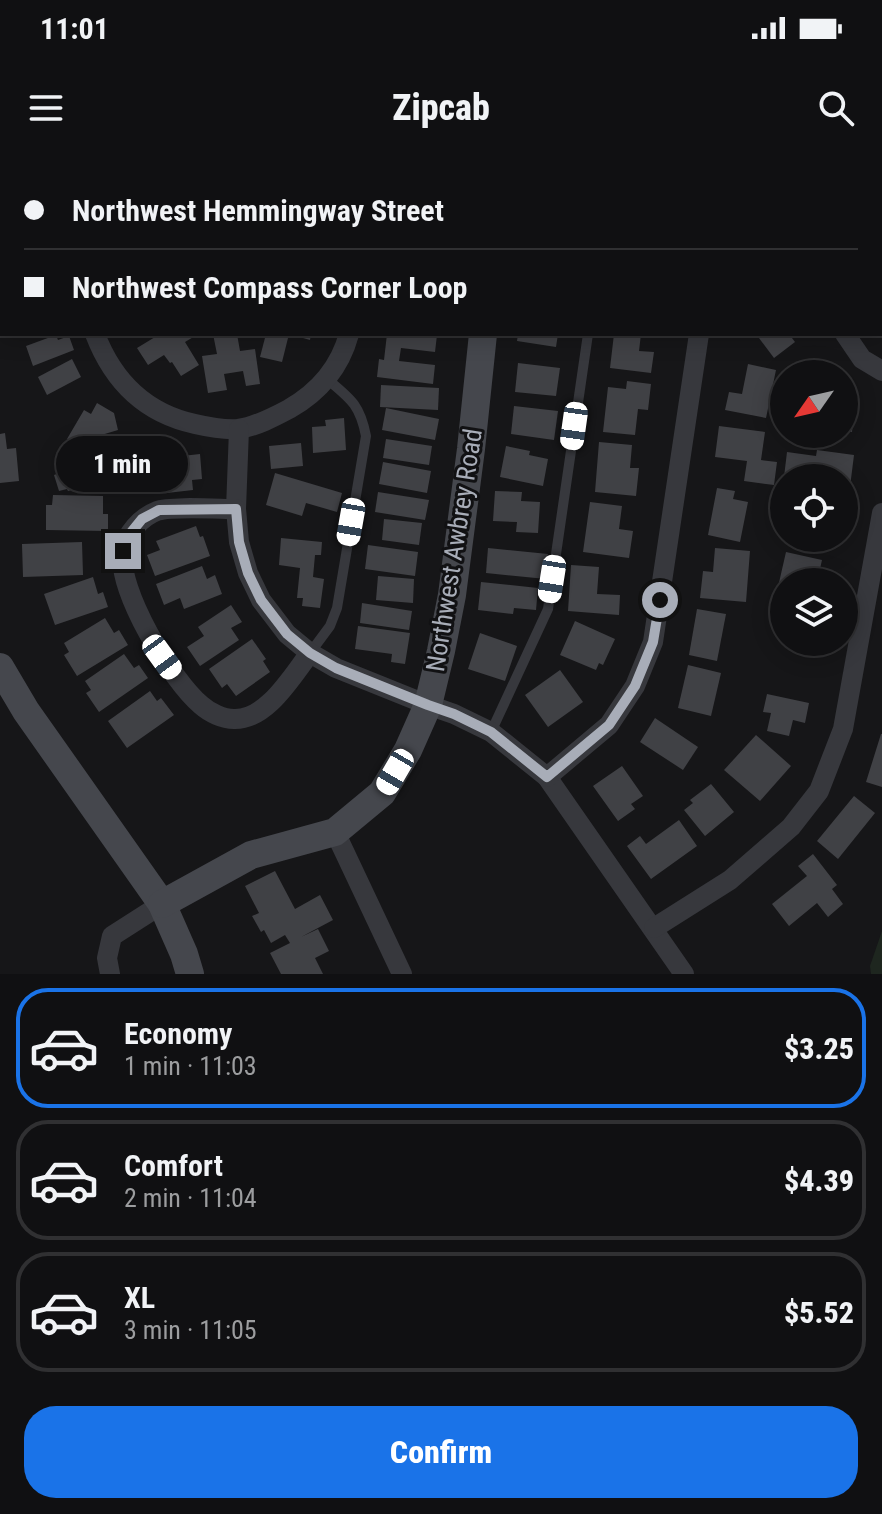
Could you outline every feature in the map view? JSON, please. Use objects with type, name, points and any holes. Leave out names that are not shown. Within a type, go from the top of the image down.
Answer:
[{"type":"street","points":[[96,336],[110,367],[130,391],[157,412],[209,427],[239,429],[273,418],[304,400],[327,379],[348,336]]},
{"type":"street","name":"Northwest Awbrey Road","points":[[162,904],[251,855],[335,832],[382,793],[408,750],[428,705],[452,595],[483,336]]},
{"type":"street","points":[[547,777],[609,725],[635,686],[653,642],[699,336]]},
{"type":"street","points":[[846,336],[862,359],[882,371]]},
{"type":"street","points":[[239,429],[236,509],[239,542],[254,587],[287,634],[310,653],[336,668],[454,714],[491,732],[547,777],[684,974]]},
{"type":"street","points":[[236,509],[159,510],[142,519],[129,535],[123,551],[123,567],[144,626],[180,681],[201,706],[219,717],[236,719],[252,716],[269,704],[310,653]]},
{"type":"street","points":[[654,928],[730,880],[791,827],[819,791],[843,729],[882,513]]},
{"type":"street","points":[[0,667],[26,711],[162,904],[190,974]]},
{"type":"street","points":[[335,832],[402,974]]},
{"type":"street","points":[[110,974],[107,958],[112,936],[162,904]]},
{"type":"lane","points":[[491,732],[548,609],[588,336]]},
{"type":"lane","points":[[310,653],[330,626],[337,608],[366,436],[362,417],[351,399],[327,379]]},
{"type":"shaded area","points":[[882,931],[882,974],[871,974],[870,966]]},
{"type":"building","points":[[53,336],[58,340],[69,336],[74,350],[33,366],[26,346]]},
{"type":"building","points":[[157,336],[195,336],[185,342],[199,365],[181,376],[164,355],[148,365],[137,348]]},
{"type":"building","points":[[213,336],[237,336],[240,351],[255,349],[260,384],[246,386],[243,371],[224,374],[227,390],[208,393],[202,356],[217,354]]},
{"type":"building","points":[[265,336],[288,336],[282,362],[260,357]]},
{"type":"building","points":[[387,336],[437,336],[435,352],[401,348],[399,361],[435,365],[433,384],[377,377],[379,359],[384,360]]},
{"type":"building","points":[[518,336],[558,336],[556,347],[517,341]]},
{"type":"building","points":[[614,336],[641,336],[639,351],[654,352],[651,373],[610,368]]},
{"type":"building","points":[[758,336],[790,336],[795,342],[774,358]]},
{"type":"building","points":[[72,359],[81,377],[47,395],[38,377]]},
{"type":"building","points":[[518,363],[560,368],[556,396],[515,392]]},
{"type":"building","points":[[748,364],[770,369],[770,399],[766,418],[725,410],[729,392],[742,394]]},
{"type":"building","points":[[627,381],[651,384],[648,410],[638,409],[635,435],[603,432],[608,387],[626,389]]},
{"type":"building","points":[[381,385],[439,388],[438,410],[380,407]]},
{"type":"building","points":[[97,403],[114,413],[118,430],[98,436],[100,446],[95,447],[96,457],[98,462],[115,472],[103,493],[89,485],[86,492],[79,488],[59,491],[54,475],[65,471],[62,461],[73,457],[69,446],[72,442],[67,439],[84,410],[91,414]]},
{"type":"building","points":[[514,406],[558,411],[554,440],[511,434]]},
{"type":"building","points":[[386,408],[439,419],[435,440],[382,430]]},
{"type":"building","points":[[344,418],[346,450],[313,453],[312,427],[326,426],[325,420]]},
{"type":"building","points":[[719,426],[765,432],[761,460],[777,462],[770,464],[770,484],[744,481],[747,461],[715,457]]},
{"type":"building","points":[[5,433],[7,449],[16,448],[19,481],[0,483],[0,434]]},
{"type":"building","points":[[386,439],[432,446],[429,465],[383,458]]},
{"type":"building","points":[[139,442],[157,452],[155,455],[161,459],[161,475],[155,486],[146,481],[141,488],[119,475]]},
{"type":"building","points":[[599,442],[632,445],[630,468],[639,468],[636,496],[595,492]]},
{"type":"building","points":[[301,443],[303,466],[271,469],[269,446]]},
{"type":"building","points":[[506,446],[548,459],[543,486],[500,477]]},
{"type":"building","points":[[817,450],[854,455],[853,464],[786,464],[787,452],[816,456]]},
{"type":"building","points":[[200,454],[202,479],[192,480],[193,490],[167,493],[164,458]]},
{"type":"building","points":[[383,462],[431,471],[427,493],[379,484]]},
{"type":"building","points":[[275,473],[342,493],[337,512],[306,503],[302,516],[266,505]]},
{"type":"building","points":[[717,488],[735,491],[733,499],[748,502],[740,542],[708,535]]},
{"type":"building","points":[[495,491],[522,492],[521,501],[540,502],[538,533],[516,532],[517,522],[493,521]]},
{"type":"building","points":[[378,492],[429,500],[425,520],[375,512]]},
{"type":"building","points":[[53,495],[103,496],[103,514],[108,514],[108,531],[46,530],[46,505],[52,505]]},
{"type":"building","points":[[590,502],[622,506],[619,529],[633,531],[629,558],[583,552]]},
{"type":"building","points":[[384,519],[422,523],[419,545],[382,540]]},
{"type":"building","points":[[196,526],[210,556],[155,576],[147,555],[160,550],[156,541]]},
{"type":"building","points":[[281,538],[322,542],[321,555],[315,555],[313,577],[324,579],[320,608],[302,606],[303,598],[297,598],[300,568],[279,565]]},
{"type":"building","points":[[82,542],[83,575],[23,577],[22,544]]},
{"type":"building","points":[[368,545],[418,552],[415,576],[365,569]]},
{"type":"building","points":[[488,548],[548,554],[546,579],[486,573]]},
{"type":"building","points":[[715,548],[750,551],[746,602],[700,598],[703,571],[713,572]]},
{"type":"building","points":[[786,552],[822,560],[820,568],[782,568]]},
{"type":"building","points":[[571,565],[599,567],[597,594],[620,595],[619,615],[568,611]]},
{"type":"building","points":[[202,566],[207,579],[215,575],[222,594],[184,609],[180,598],[164,605],[156,584]]},
{"type":"building","points":[[378,576],[414,579],[413,603],[376,600]]},
{"type":"building","points":[[93,577],[98,594],[103,592],[108,607],[55,625],[44,594]]},
{"type":"building","points":[[481,582],[538,588],[536,610],[514,608],[513,614],[478,610]]},
{"type":"building","points":[[362,603],[412,611],[409,630],[360,623]]},
{"type":"building","points":[[231,605],[242,622],[231,628],[239,640],[200,666],[187,647],[204,636],[198,627]]},
{"type":"building","points":[[697,609],[726,614],[717,661],[689,655]]},
{"type":"building","points":[[105,618],[114,633],[119,630],[128,645],[77,676],[64,655],[69,652],[64,643]]},
{"type":"building","points":[[575,621],[615,639],[603,665],[599,663],[596,670],[560,655]]},
{"type":"building","points":[[358,626],[410,633],[405,664],[391,662],[392,654],[355,649]]},
{"type":"building","points":[[480,633],[517,646],[505,681],[468,669]]},
{"type":"building","points":[[252,639],[266,659],[263,661],[270,672],[236,696],[227,684],[222,688],[209,669]]},
{"type":"building","points":[[124,654],[134,668],[139,665],[148,678],[99,712],[86,693],[91,690],[85,681]]},
{"type":"building","points":[[688,665],[721,673],[711,716],[678,708]]},
{"type":"building","points":[[560,670],[583,702],[548,727],[525,695]]},
{"type":"building","points":[[150,691],[157,701],[161,698],[174,715],[127,748],[108,721]]},
{"type":"building","points":[[767,694],[809,703],[805,723],[793,720],[789,736],[767,731],[771,713],[763,712]]},
{"type":"building","points":[[655,718],[698,747],[683,770],[640,742]]},
{"type":"building","points":[[882,734],[882,787],[866,782]]},
{"type":"building","points":[[756,735],[791,766],[760,801],[724,770]]},
{"type":"building","points":[[622,766],[643,796],[631,804],[635,809],[618,821],[593,786]]},
{"type":"building","points":[[711,784],[734,812],[705,836],[684,810],[693,803],[690,800]]},
{"type":"building","points":[[854,796],[875,813],[838,859],[817,841]]},
{"type":"building","points":[[679,820],[697,846],[651,879],[627,846],[640,836],[646,844]]},
{"type":"building","points":[[813,854],[837,885],[832,889],[843,904],[828,917],[817,903],[789,926],[772,904],[807,876],[798,866]]},
{"type":"building","points":[[275,871],[295,909],[320,895],[333,920],[301,937],[318,929],[329,951],[315,958],[323,974],[281,974],[270,953],[290,943],[285,935],[271,943],[252,916],[259,913],[245,886]]},
{"type":"route","points":[[123,551],[129,535],[142,519],[159,510],[236,509],[239,542],[248,573],[261,600],[287,634],[310,653],[336,668],[454,714],[491,732],[547,777],[609,725],[635,686],[653,642],[660,600]]}]
